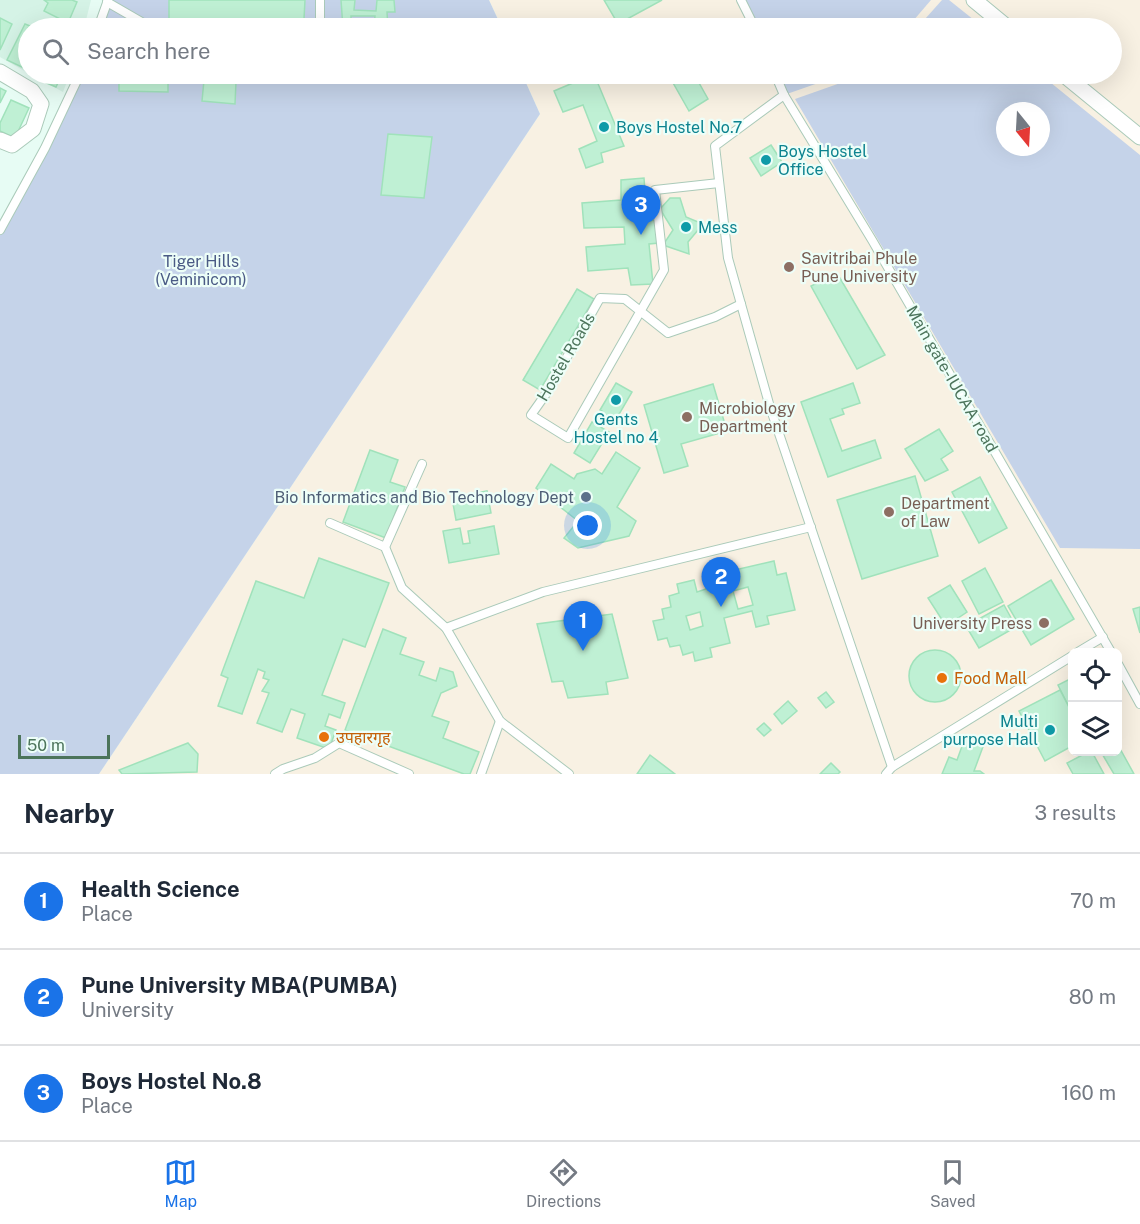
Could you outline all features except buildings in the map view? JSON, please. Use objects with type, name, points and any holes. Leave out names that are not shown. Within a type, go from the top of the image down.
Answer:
[{"type":"street","points":[[974,0],[996,18]]},
{"type":"street","points":[[0,72],[18,83]]},
{"type":"street","points":[[0,140],[12,145],[33,129],[41,104],[32,91],[20,84]]},
{"type":"street","points":[[1075,84],[1140,137]]},
{"type":"lane","points":[[320,0],[320,18]]},
{"type":"lane","points":[[741,0],[750,18]]},
{"type":"lane","points":[[101,18],[107,1],[135,18]]},
{"type":"lane","points":[[0,230],[45,148],[75,84]]},
{"type":"lane","name":"Main gate-IUCAA road","points":[[780,84],[1108,648]]},
{"type":"lane","points":[[784,94],[714,146],[728,258],[770,407],[889,771],[1068,659]]},
{"type":"lane","name":"Hostel Roads","points":[[641,311],[625,299],[600,298],[548,391],[531,415],[568,438],[641,311],[664,270],[655,190],[719,183]]},
{"type":"lane","points":[[641,311],[668,333],[715,317],[741,304]]},
{"type":"lane","points":[[385,547],[422,464]]},
{"type":"lane","points":[[330,523],[385,547],[402,588],[446,628],[500,721],[569,774]]},
{"type":"lane","points":[[446,628],[543,592],[811,527]]},
{"type":"lane","points":[[1085,648],[1102,638]]},
{"type":"lane","points":[[1122,671],[1140,704]]},
{"type":"lane","points":[[481,774],[500,721]]},
{"type":"lane","points":[[275,774],[315,758],[339,743],[409,774]]},
{"type":"shaded area","points":[[0,0],[91,0],[86,18],[18,18],[18,67],[0,57]]},
{"type":"shaded area","name":"Savitribai Phule Pune University","points":[[489,0],[1140,0],[1140,774],[99,774],[540,114],[526,84],[1122,84],[1122,18],[497,18]]},
{"type":"shaded area","points":[[48,84],[66,84],[63,92]]},
{"type":"green space","points":[[108,0],[489,0],[497,18],[102,18]]},
{"type":"green space","points":[[741,0],[931,0],[916,18],[749,18]]},
{"type":"green space","points":[[942,0],[949,0],[972,18],[926,18]]},
{"type":"green space","name":"Tiger Hills (Veminicom)","points":[[75,84],[526,84],[540,114],[99,774],[0,774],[0,230]]},
{"type":"green space","points":[[779,84],[815,84],[784,95]]},
{"type":"green space","points":[[838,84],[1052,84],[1140,155],[1140,549],[1060,548],[795,99]]},
{"type":"place","name":"Boys Hostel No.7","points":[[604,127]]},
{"type":"place","name":"Boys Hostel Office","points":[[766,160]]},
{"type":"place","name":"Mess","points":[[686,227]]},
{"type":"place","name":"Boys Hostel No.8","points":[[641,235]]},
{"type":"place","name":"Savitribai Phule Pune University","points":[[789,267]]},
{"type":"place","name":"Gents Hostel no 4","points":[[616,400]]},
{"type":"place","name":"Microbiology Department","points":[[687,417]]},
{"type":"place","name":"Bio Informatics and Bio Technology Dept","points":[[586,497]]},
{"type":"place","name":"Department of Law","points":[[889,512]]},
{"type":"place","name":"Pune University MBA(PUMBA)","points":[[721,607]]},
{"type":"place","name":"University Press","points":[[1044,623]]},
{"type":"place","name":"Health Science","points":[[583,651]]},
{"type":"place","name":"Food Mall","points":[[942,678]]},
{"type":"place","name":"Multi purpose Hall","points":[[1050,730]]},
{"type":"place","name":"उपहारगृह","points":[[324,737]]}]
